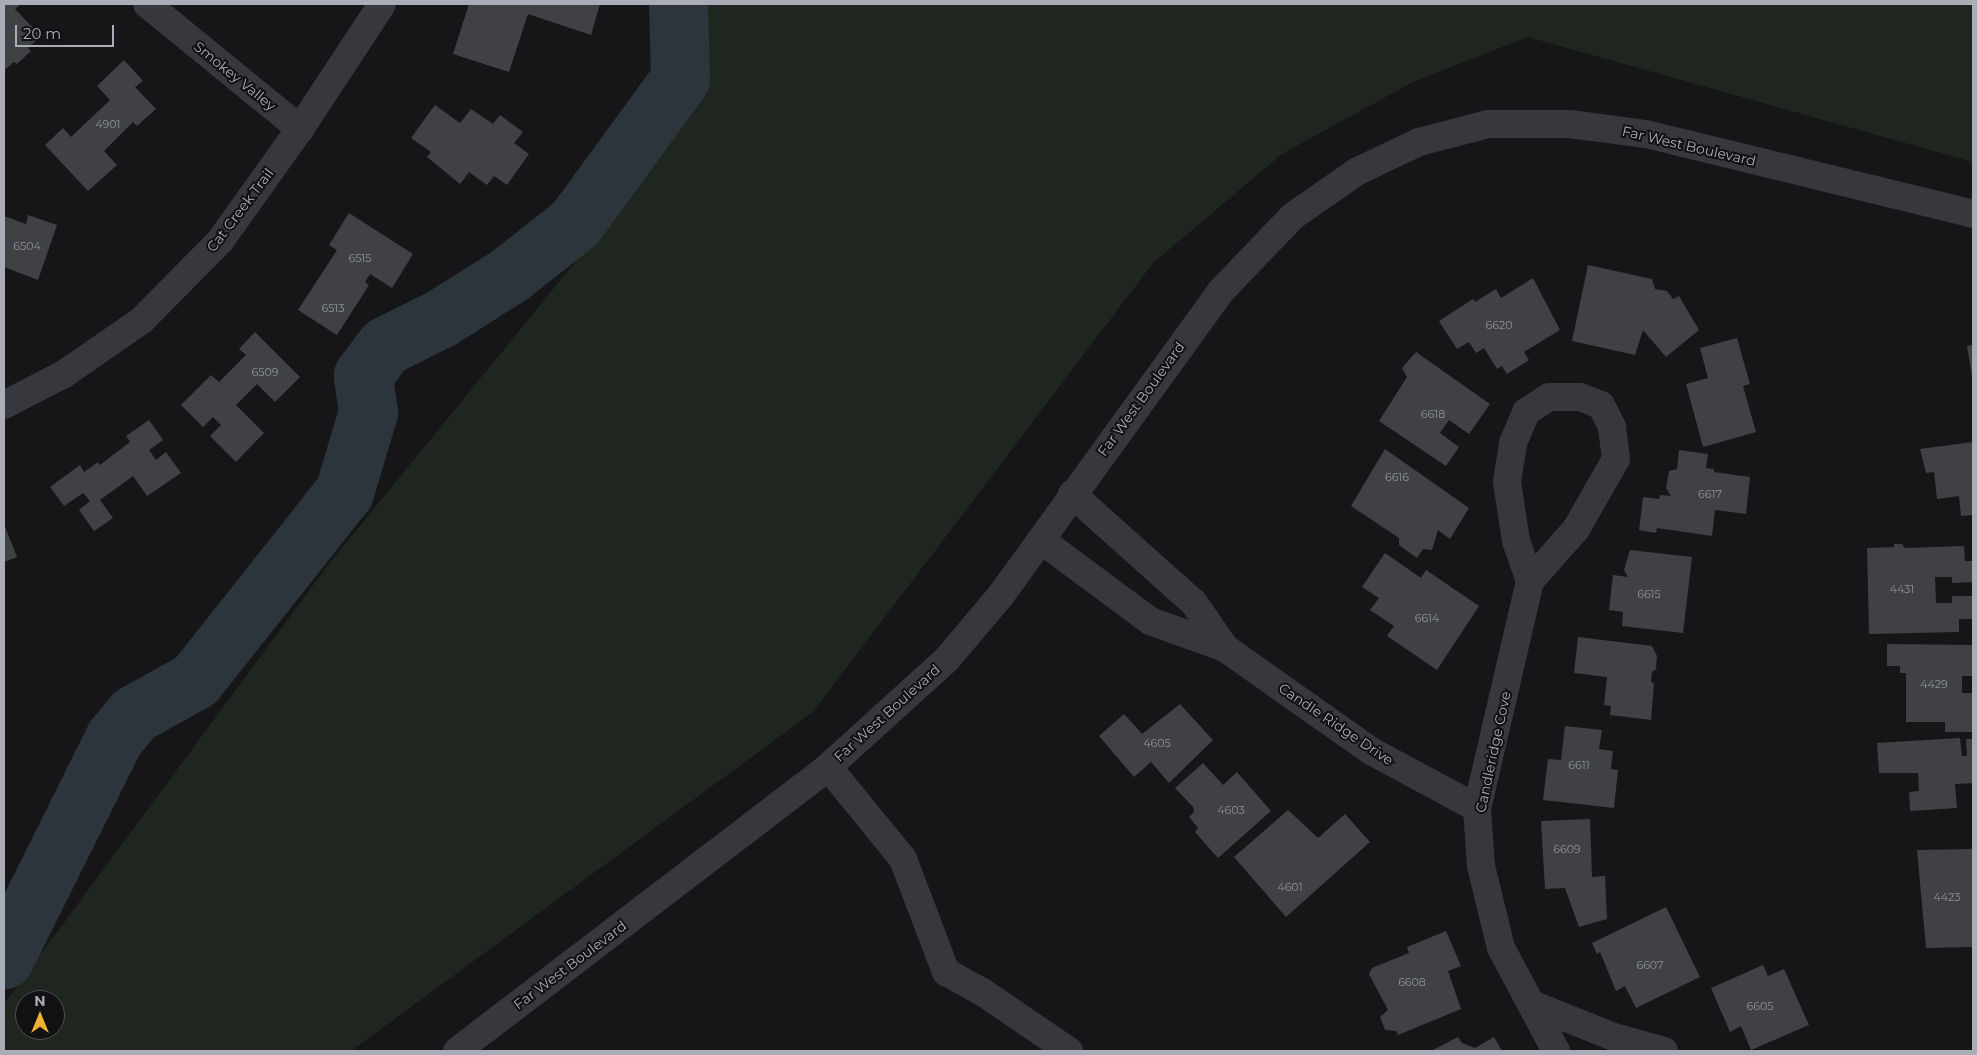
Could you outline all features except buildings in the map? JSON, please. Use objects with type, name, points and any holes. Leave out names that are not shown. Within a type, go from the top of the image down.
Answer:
[{"type":"street","name":"Smokey Valley","points":[[147,4],[300,129]]},
{"type":"street","name":"Cat Creek Trail","points":[[4,405],[64,374],[142,320],[220,241],[300,129],[382,4]]},
{"type":"street","name":"Far West Boulevard","points":[[457,1051],[828,767],[947,659],[1001,595],[1072,494],[1221,291],[1293,216],[1356,172],[1420,142],[1488,124],[1570,124],[1646,134],[1973,214]]},
{"type":"street","name":"Candleridge Cove","points":[[1530,581],[1516,541],[1508,482],[1513,443],[1526,412],[1549,397],[1580,397],[1601,405],[1612,427],[1616,459],[1576,529],[1530,581],[1478,808],[1481,866],[1501,948],[1534,1005],[1556,1051]]},
{"type":"street","name":"Candle Ridge Drive","points":[[1072,494],[1194,603],[1225,648]]},
{"type":"street","name":"Candle Ridge Drive","points":[[1041,540],[1150,622],[1225,648],[1371,751],[1478,808]]},
{"type":"street","points":[[828,767],[903,859],[946,972],[984,993],[1070,1051]]},
{"type":"street","points":[[1534,1005],[1614,1037],[1664,1051]]},
{"type":"shaded area","points":[[697,4],[1973,4],[1973,162],[1528,37],[1413,82],[1282,154],[1153,263],[813,712],[351,1051],[4,1051],[4,1004],[328,565],[603,228]]},
{"type":"waterway","points":[[4,959],[114,738],[134,714],[195,680],[344,492],[368,412],[363,375],[385,346],[441,318],[509,275],[575,223],[680,79],[678,4]]}]
